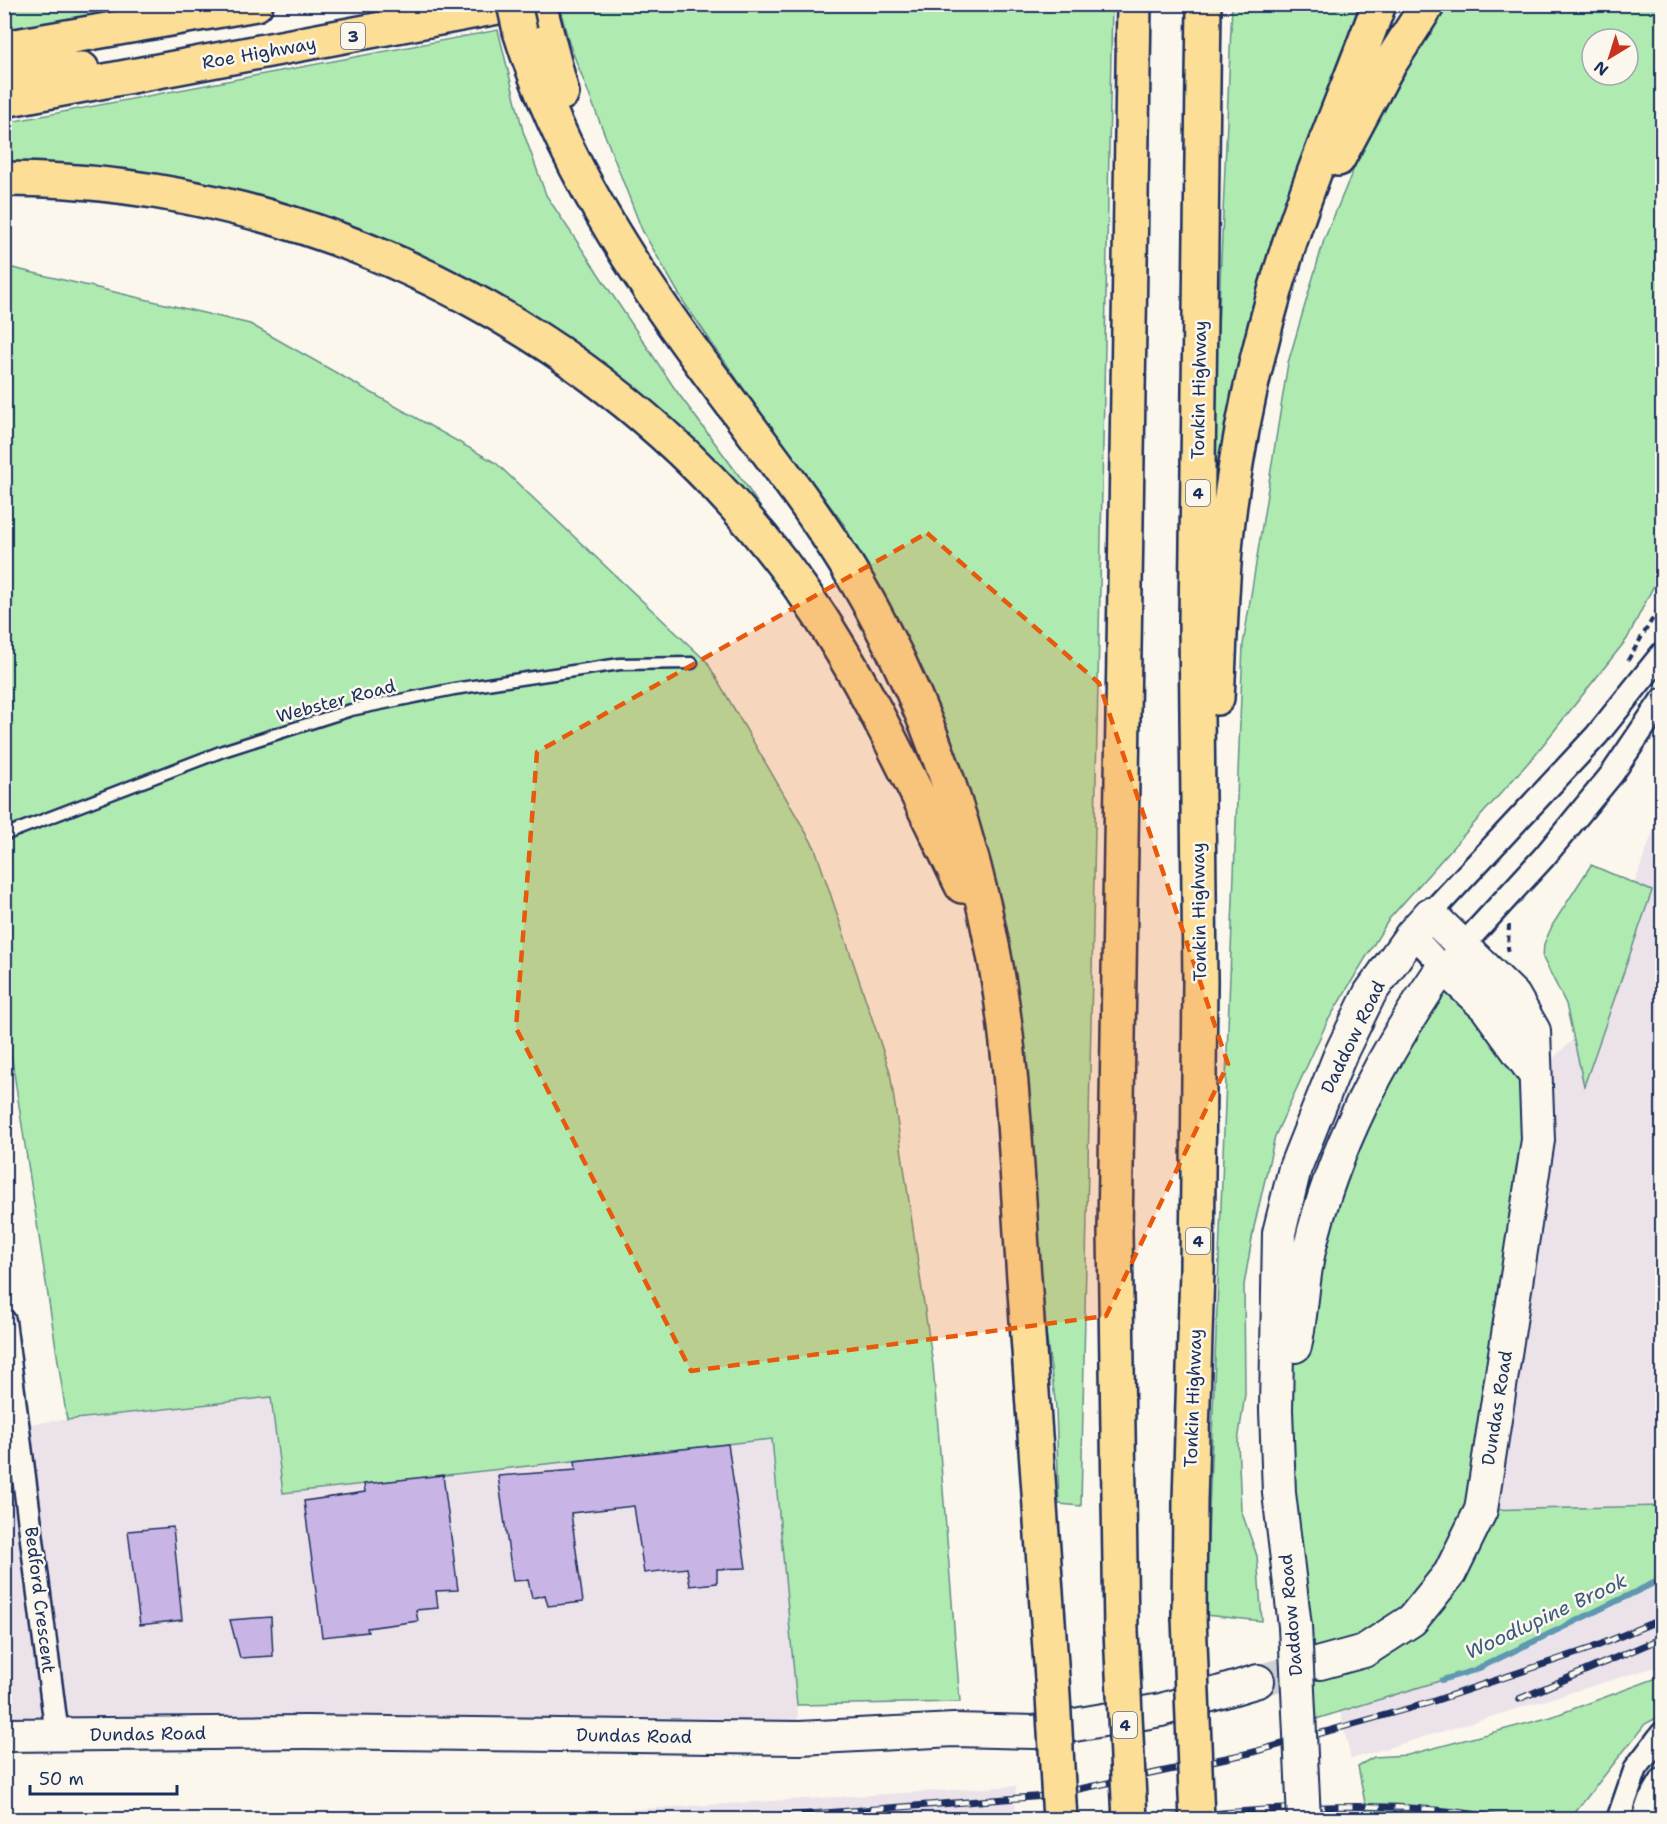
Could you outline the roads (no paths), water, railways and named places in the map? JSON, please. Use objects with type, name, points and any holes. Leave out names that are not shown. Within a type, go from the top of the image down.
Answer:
[{"type":"highway","points":[[4,48],[256,4]]},
{"type":"highway","name":"4","points":[[1130,1820],[1121,1631],[1115,1232],[1134,4]]},
{"type":"highway","name":"Tonkin Highway","points":[[1197,1820],[1189,1617],[1197,1270],[1200,981],[1196,623],[1204,4]]},
{"type":"highway","points":[[1200,981],[1226,538],[1247,409],[1286,252],[1326,137],[1379,4]]},
{"type":"highway","points":[[1259,359],[1299,247],[1345,143],[1385,71],[1428,4]]},
{"type":"highway","points":[[526,14],[554,126],[621,246],[690,347],[798,492],[856,580],[920,708],[957,808],[993,949],[1011,1076],[1060,1820]]},
{"type":"highway","name":"Roe Highway","points":[[4,100],[191,65],[526,14]]},
{"type":"highway","points":[[4,64],[37,70],[191,65]]},
{"type":"highway","points":[[4,179],[118,185],[197,198],[273,218],[356,246],[429,276],[494,310],[563,355],[627,403],[691,461],[755,530],[818,614],[878,712],[993,949]]},
{"type":"main road","name":"Dundas Road","points":[[1320,1663],[1364,1651],[1412,1620],[1450,1573],[1481,1510],[1538,1140],[1534,1075],[1453,956],[1421,924]]},
{"type":"main road","name":"Daddow Road","points":[[1304,1820],[1295,1626],[1279,1493],[1276,1410],[1280,1233],[1295,1168],[1340,1054],[1370,993],[1421,924]]},
{"type":"main road","name":"Daddow Road","points":[[1276,1410],[1288,1377],[1297,1336],[1309,1251],[1333,1172],[1380,1068],[1453,956]]},
{"type":"main road","name":"Dundas Road","points":[[4,1735],[307,1732],[800,1738],[954,1730],[1034,1732],[1161,1710],[1258,1681]]},
{"type":"street","name":"Daddow Road","points":[[1421,924],[1597,735],[1662,654]]},
{"type":"street","name":"Daddow Road","points":[[1453,956],[1545,857],[1612,774],[1662,700]]},
{"type":"street","name":"Bedford Crescent","points":[[4,1321],[57,1735]]},
{"type":"street","points":[[1618,1820],[1636,1768],[1662,1734]]},
{"type":"street","points":[[1642,1820],[1662,1780]]},
{"type":"lane","name":"Webster Road","points":[[4,835],[223,751],[351,710],[454,689],[620,664],[692,663]]},
{"type":"waterway","name":"Woodlupine Brook","points":[[1442,1680],[1475,1670],[1662,1579]]},
{"type":"tunnel","points":[[1258,1681],[1320,1663]]},
{"type":"railway","points":[[731,1820],[1046,1796],[1250,1753],[1428,1703],[1592,1648],[1662,1619]]},
{"type":"railway","points":[[1519,1699],[1662,1638]]},
{"type":"railway","points":[[1143,1820],[1326,1807],[1417,1808],[1508,1820]]}]
